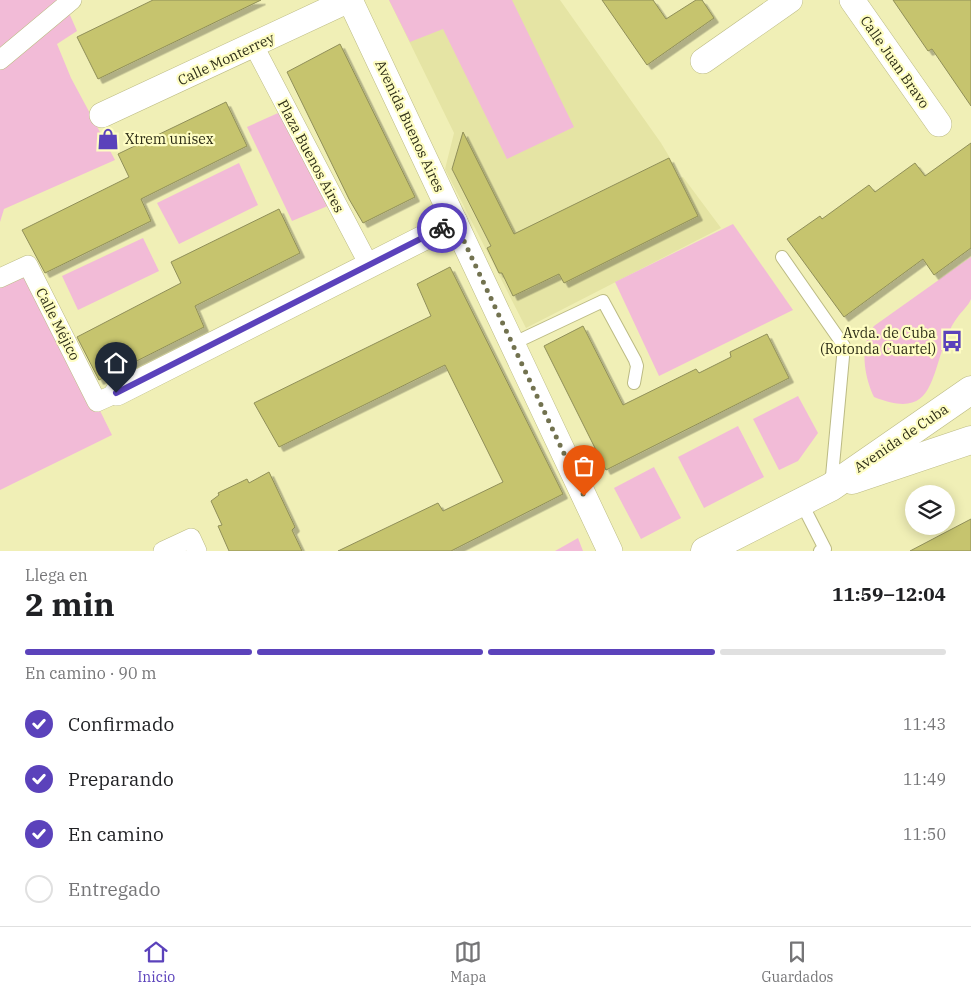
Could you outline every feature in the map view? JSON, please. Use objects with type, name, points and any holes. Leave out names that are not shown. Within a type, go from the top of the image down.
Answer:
[{"type":"street","points":[[1,61],[72,0]]},
{"type":"street","name":"Calle Monterrey","points":[[102,115],[350,0]]},
{"type":"street","name":"Avenida Buenos Aires","points":[[350,0],[610,551]]},
{"type":"street","points":[[704,61],[764,7],[790,0]]},
{"type":"street","name":"Calle Juan Bravo","points":[[852,0],[939,124]]},
{"type":"street","points":[[0,40],[1,61]]},
{"type":"street","name":"Plaza Buenos Aires","points":[[254,46],[369,265]]},
{"type":"street","name":"Calle Méjico","points":[[2,271],[28,265],[97,402],[455,222]]},
{"type":"street","name":"Avenida de Cuba","points":[[704,551],[831,486],[971,390]]},
{"type":"street","name":"Avenida de Cuba","points":[[831,486],[971,440]]},
{"type":"street","points":[[163,551],[191,538],[197,551]]},
{"type":"lane","points":[[782,257],[844,346],[831,486]]},
{"type":"lane","points":[[512,344],[603,301],[635,360],[637,366],[634,383]]},
{"type":"lane","points":[[801,502],[826,548],[820,551]]},
{"type":"shaded area","points":[[0,0],[78,0],[66,6],[77,31],[57,44],[71,78],[115,160],[4,209],[0,222]]},
{"type":"shaded area","points":[[389,0],[560,0],[661,143],[679,178],[683,177],[721,228],[526,328],[445,169],[454,133]]},
{"type":"shaded area","points":[[389,0],[512,0],[574,127],[507,159],[443,29],[410,42]]},
{"type":"shaded area","points":[[296,105],[342,200],[292,221],[247,127]]},
{"type":"shaded area","points":[[239,163],[258,205],[179,244],[157,203]]},
{"type":"shaded area","points":[[733,224],[793,310],[659,376],[615,282]]},
{"type":"shaded area","points":[[143,238],[159,271],[78,310],[62,276]]},
{"type":"shaded area","points":[[971,257],[971,299],[950,329],[936,371],[925,393],[918,400],[907,404],[893,403],[874,397],[866,370],[865,351],[866,342],[874,326]]},
{"type":"shaded area","points":[[28,265],[112,435],[0,490],[0,278]]},
{"type":"shaded area","points":[[798,396],[818,433],[798,461],[779,470],[753,419]]},
{"type":"shaded area","points":[[738,426],[764,477],[704,508],[678,457]]},
{"type":"shaded area","points":[[654,467],[681,518],[641,539],[614,488]]},
{"type":"shaded area","points":[[578,538],[583,551],[555,551]]},
{"type":"building","points":[[153,0],[261,0],[98,79],[77,37]]},
{"type":"building","points":[[602,0],[653,0],[666,19],[696,0],[702,0],[714,18],[647,65]]},
{"type":"building","points":[[893,0],[971,0],[971,106],[932,49],[928,51]]},
{"type":"building","points":[[340,44],[415,197],[363,223],[349,199],[287,72]]},
{"type":"building","points":[[226,102],[247,146],[141,199],[151,221],[45,273],[22,230],[129,177],[118,154]]},
{"type":"building","points":[[463,132],[514,234],[669,158],[698,216],[564,283],[559,274],[513,296],[502,273],[499,273],[487,248],[491,246],[452,169]]},
{"type":"building","points":[[971,143],[971,248],[934,275],[923,259],[844,317],[787,239],[820,216],[822,219],[869,185],[875,192],[915,163],[925,176]]},
{"type":"building","points":[[279,209],[300,253],[195,306],[204,327],[99,380],[77,337],[181,283],[171,262]]},
{"type":"building","points":[[450,267],[563,494],[451,551],[338,551],[438,503],[443,511],[503,482],[445,365],[279,447],[254,403],[431,316],[417,284]]},
{"type":"building","points":[[583,326],[623,405],[696,369],[699,373],[731,357],[730,352],[767,334],[789,378],[606,470],[544,346]]},
{"type":"building","points":[[269,472],[295,527],[292,530],[302,551],[229,551],[218,526],[222,525],[211,501],[219,495],[218,493],[247,479],[249,483]]},
{"type":"building","points":[[971,519],[971,551],[910,551],[940,535],[955,535],[955,527]]},
{"type":"way so far","points":[[442,228],[455,222],[584,496]]},
{"type":"place","name":"Xtrem unisex","points":[[108,139]]},
{"type":"place","name":"Avda. de Cuba (Rotonda Cuartel)","points":[[952,341]]},
{"type":"route","points":[[116,393],[442,228]]}]
